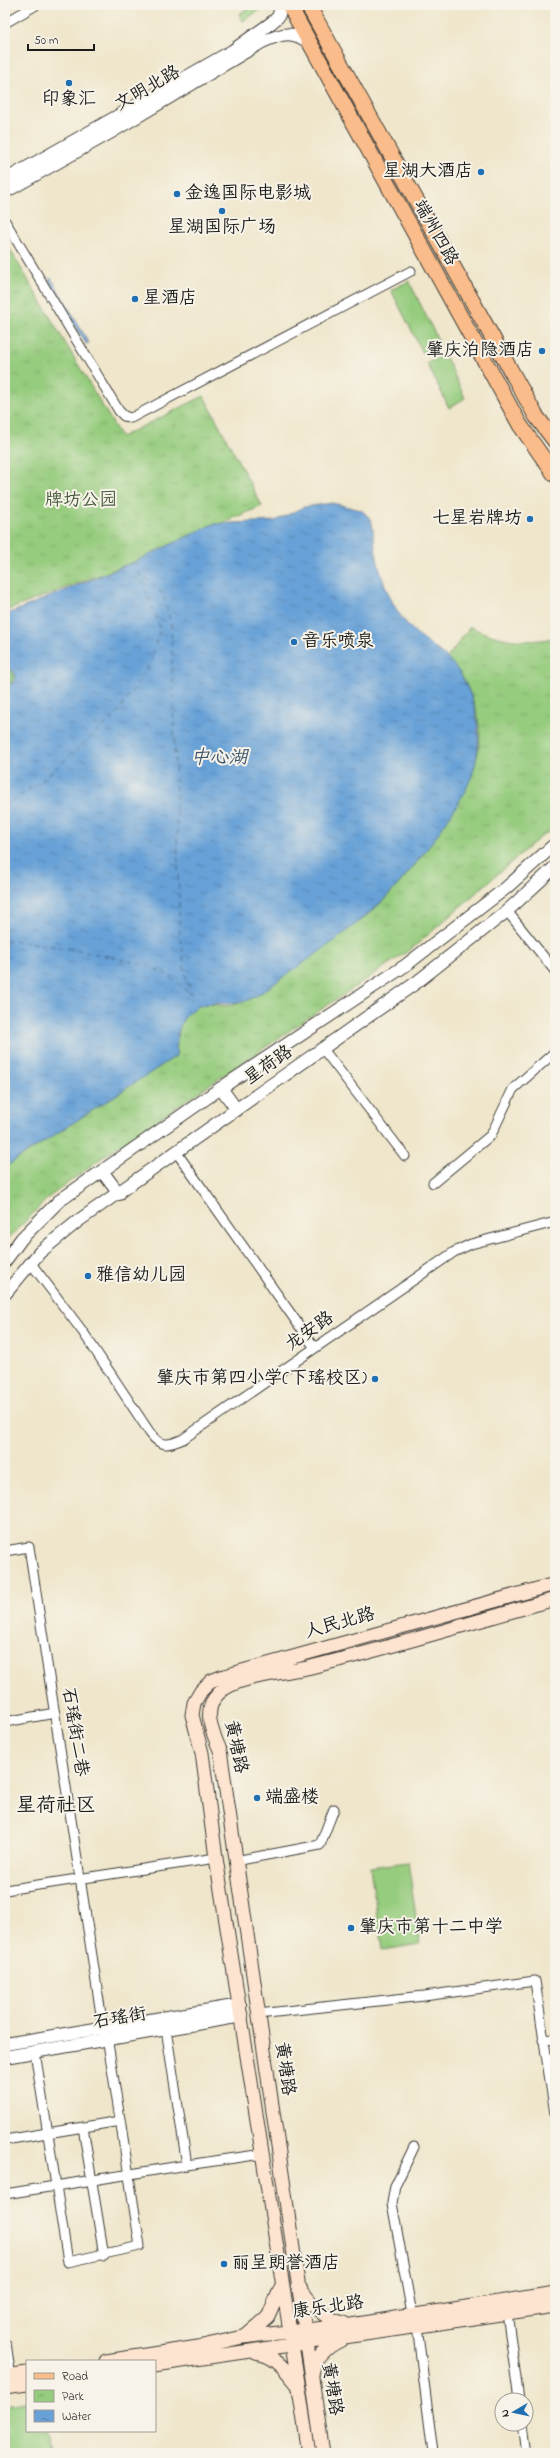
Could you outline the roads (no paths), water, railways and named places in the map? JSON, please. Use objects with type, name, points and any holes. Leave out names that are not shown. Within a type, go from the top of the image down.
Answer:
[{"type":"main road","name":"端州四路","points":[[289,5],[516,418],[555,475]]},
{"type":"main road","name":"端州四路","points":[[308,5],[536,416],[555,441]]},
{"type":"main road","name":"人民北路","points":[[202,1752],[192,1715],[194,1703],[211,1681],[308,1652],[555,1584]]},
{"type":"main road","name":"人民北路","points":[[219,1693],[232,1685],[307,1668],[555,1599]]},
{"type":"main road","name":"黄塘路","points":[[219,1693],[213,1700],[210,1726],[220,1750],[297,2283],[304,2337],[309,2453]]},
{"type":"main road","name":"黄塘路","points":[[202,1752],[216,1858],[283,2283],[290,2338],[305,2384],[323,2453]]},
{"type":"main road","points":[[243,2338],[268,2317],[283,2283]]},
{"type":"main road","points":[[297,2283],[318,2312],[329,2320],[352,2325]]},
{"type":"main road","name":"康乐北路","points":[[113,2360],[198,2347],[267,2334],[290,2338],[327,2334],[352,2325],[412,2314],[555,2293]]},
{"type":"main road","name":"康乐北路","points":[[327,2334],[347,2338],[417,2326],[555,2306]]},
{"type":"main road","points":[[267,2334],[267,2348]]},
{"type":"main road","name":"康乐北路","points":[[156,2365],[267,2348],[290,2338]]},
{"type":"main road","points":[[240,2352],[268,2356],[276,2360],[305,2384],[322,2355],[330,2346],[347,2338]]},
{"type":"main road","points":[[6,2379],[26,2372]]},
{"type":"main road","points":[[6,2379],[26,2384]]},
{"type":"street","points":[[5,23],[36,5]]},
{"type":"street","name":"文明北路","points":[[5,180],[232,51],[278,17],[282,5]]},
{"type":"street","name":"文明北路","points":[[5,192],[115,130],[262,42],[288,33],[300,36],[311,44]]},
{"type":"street","points":[[5,221],[119,410],[124,416],[131,418],[411,271]]},
{"type":"street","name":"星荷路","points":[[5,1261],[22,1238],[59,1201],[221,1088],[406,964],[506,888],[555,844]]},
{"type":"street","name":"星荷路","points":[[5,1294],[30,1262],[78,1221],[177,1153],[417,982],[507,911],[555,867]]},
{"type":"street","points":[[507,911],[555,971]]},
{"type":"street","points":[[323,1049],[405,1156]]},
{"type":"street","points":[[433,1183],[491,1134],[514,1090],[555,1052]]},
{"type":"street","points":[[221,1088],[237,1110]]},
{"type":"street","points":[[177,1153],[316,1348]]},
{"type":"street","points":[[102,1171],[118,1194]]},
{"type":"street","name":"龙安路","points":[[30,1262],[83,1332],[150,1433],[156,1441],[164,1445],[172,1444],[183,1439],[454,1252],[471,1244],[555,1222]]},
{"type":"street","name":"石瑶街二巷","points":[[5,1551],[29,1547],[104,2034],[108,2044],[140,2246],[104,2256]]},
{"type":"street","points":[[5,1722],[55,1713]]},
{"type":"street","points":[[235,1861],[320,1845],[334,1809]]},
{"type":"street","points":[[5,1890],[216,1858]]},
{"type":"street","points":[[258,2014],[424,1996],[535,1981],[555,2114]]},
{"type":"street","name":"石瑶街","points":[[5,2044],[166,2029],[241,2011]]},
{"type":"street","name":"石瑶街","points":[[5,2057],[35,2052],[104,2034],[241,2011]]},
{"type":"street","points":[[166,2029],[187,2165]]},
{"type":"street","points":[[543,2040],[555,2038]]},
{"type":"street","points":[[35,2052],[68,2262],[104,2256],[84,2127]]},
{"type":"street","points":[[5,2140],[120,2121]]},
{"type":"street","points":[[412,2314],[392,2203],[395,2186],[414,2147]]},
{"type":"street","points":[[5,2194],[263,2154]]},
{"type":"street","points":[[507,2314],[518,2392]]},
{"type":"street","points":[[417,2326],[433,2453]]},
{"type":"street","points":[[5,2346],[6,2379]]},
{"type":"street","points":[[524,2432],[527,2453]]},
{"type":"water","points":[[51,278],[89,343],[86,344],[48,280]]},
{"type":"water","name":"中心湖","points":[[332,503],[361,510],[371,519],[379,568],[385,587],[393,604],[403,620],[409,626],[454,665],[467,687],[476,712],[478,742],[477,757],[465,792],[430,845],[401,881],[377,906],[356,924],[324,949],[254,997],[234,1004],[205,1004],[192,1010],[183,1019],[179,1030],[176,1056],[5,1167],[5,687],[14,682],[15,674],[5,665],[5,615],[134,562],[213,524],[275,521],[304,507]]},
{"type":"place","name":"印象汇","points":[[69,83]]},
{"type":"place","name":"星湖大酒店","points":[[481,172]]},
{"type":"place","name":"金逸国际电影城","points":[[177,194]]},
{"type":"place","name":"星湖国际广场","points":[[222,211]]},
{"type":"place","name":"星酒店","points":[[135,299]]},
{"type":"place","name":"肇庆泊隐酒店","points":[[542,351]]},
{"type":"place","name":"七星岩牌坊","points":[[530,519]]},
{"type":"place","name":"音乐喷泉","points":[[294,642]]},
{"type":"place","name":"雅信幼儿园","points":[[88,1276]]},
{"type":"place","name":"肇庆市第四小学(下瑶校区)","points":[[375,1379]]},
{"type":"place","name":"端盛楼","points":[[257,1798]]},
{"type":"place","name":"肇庆市第十二中学","points":[[351,1928]]},
{"type":"place","name":"丽呈朗誉酒店","points":[[224,2264]]},
{"type":"district","name":"星荷社区","points":[[56,1806]]},
{"type":"park label","name":"牌坊公园","points":[[81,501]]}]
